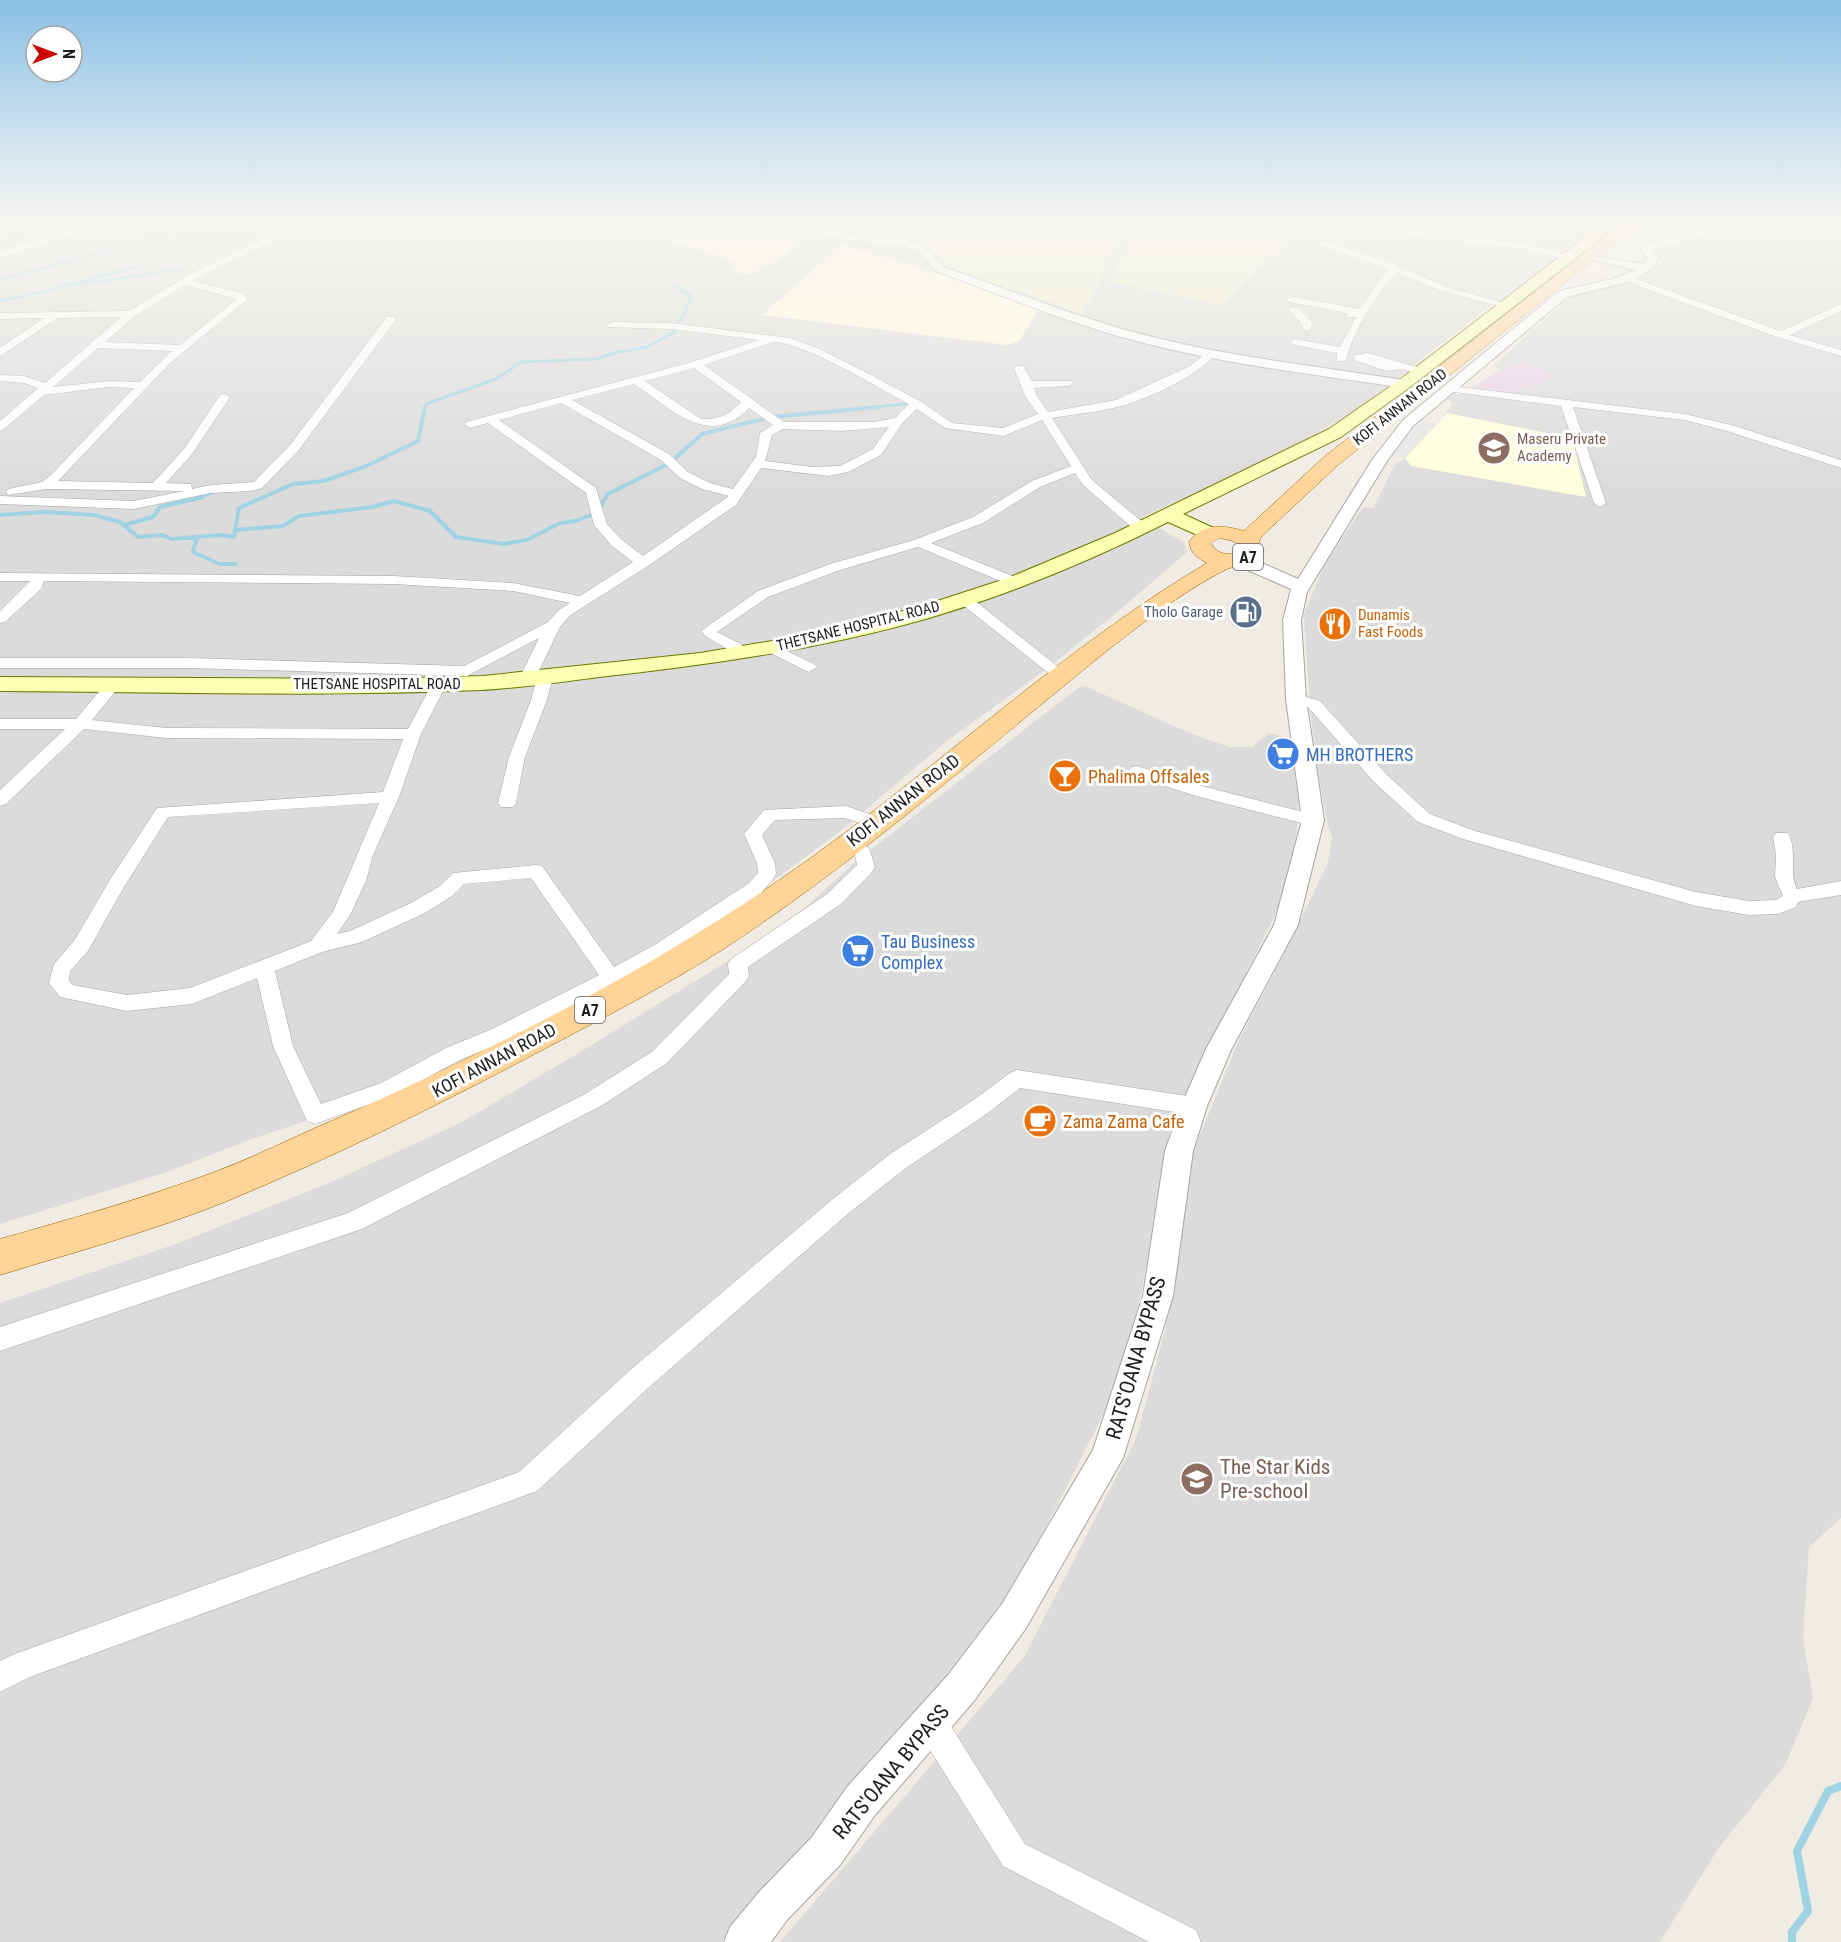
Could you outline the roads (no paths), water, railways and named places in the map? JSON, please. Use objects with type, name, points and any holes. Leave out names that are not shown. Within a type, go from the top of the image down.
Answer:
[{"type":"main road","name":"THETSANE HOSPITAL ROAD","points":[[0,684],[438,685],[536,678],[700,660],[772,648],[856,630],[1015,582],[1157,521],[1335,433],[1502,310]]},
{"type":"main road","name":"KOFI ANNAN ROAD","points":[[0,1257],[86,1232],[212,1190],[435,1091],[620,994],[713,940],[820,866],[1110,638],[1177,590],[1226,547],[1254,532],[1331,461],[1524,310]]},
{"type":"main road","points":[[1157,521],[1226,547]]},
{"type":"street","points":[[0,427],[6,416],[43,390],[138,310]]},
{"type":"street","points":[[46,485],[78,457],[142,385],[181,348],[230,310]]},
{"type":"street","points":[[1053,310],[1107,329],[1211,354],[1404,384]]},
{"type":"street","points":[[1346,310],[1364,313]]},
{"type":"street","points":[[1295,342],[1342,355],[1366,310]]},
{"type":"street","name":"RATS'OANA BYPASS","points":[[745,1942],[773,1906],[826,1851],[861,1801],[961,1688],[1014,1616],[1107,1458],[1158,1296],[1179,1151],[1194,1106],[1219,1049],[1286,925],[1312,820],[1296,699],[1292,620],[1304,582],[1380,460],[1408,423],[1545,310]]},
{"type":"street","points":[[1712,310],[1781,335],[1841,353]]},
{"type":"street","points":[[1781,335],[1837,310]]},
{"type":"street","points":[[1307,328],[1308,324],[1296,312],[1364,313]]},
{"type":"street","points":[[0,316],[131,314]]},
{"type":"street","points":[[0,353],[56,315]]},
{"type":"street","points":[[0,499],[14,492],[46,485],[251,488],[268,477],[294,448],[340,383],[391,319]]},
{"type":"street","points":[[612,325],[671,326],[774,338],[813,350],[916,403],[949,426],[1004,432],[1043,416],[1119,402],[1164,384],[1194,368],[1211,354]]},
{"type":"street","points":[[470,424],[696,364],[774,338]]},
{"type":"street","points":[[1801,354],[1810,343]]},
{"type":"street","points":[[97,345],[181,348]]},
{"type":"street","points":[[696,364],[781,425]]},
{"type":"street","points":[[1398,366],[1420,371]]},
{"type":"street","points":[[1019,368],[1031,396],[1087,482],[1157,521]]},
{"type":"street","points":[[0,378],[35,380],[43,390]]},
{"type":"street","points":[[636,380],[698,422],[711,423],[734,417],[748,402]]},
{"type":"street","points":[[43,390],[117,383],[142,385]]},
{"type":"street","points":[[1028,385],[1068,383]]},
{"type":"street","points":[[1451,389],[1693,418],[1841,464]]},
{"type":"street","points":[[157,486],[189,451],[224,396]]},
{"type":"street","points":[[561,399],[665,457],[684,475],[706,486],[736,494]]},
{"type":"street","points":[[759,464],[812,471],[844,469],[877,452],[899,420],[909,413],[916,403]]},
{"type":"street","points":[[1566,404],[1600,503]]},
{"type":"street","points":[[492,420],[592,491],[601,525],[616,542],[643,563]]},
{"type":"street","points":[[0,663],[189,663],[467,671],[553,625],[564,613],[717,514],[731,502],[759,464],[766,433],[781,425],[858,426],[899,420]]},
{"type":"street","points":[[739,653],[736,647],[714,637],[708,631],[763,594],[835,567],[919,543],[978,520],[1036,484],[1077,468]]},
{"type":"street","points":[[0,499],[134,505],[211,489]]},
{"type":"street","points":[[0,491],[14,492]]},
{"type":"street","points":[[919,543],[1015,582]]},
{"type":"street","points":[[1226,547],[1304,582]]},
{"type":"street","points":[[0,577],[394,580],[513,587],[582,601]]},
{"type":"street","points":[[0,619],[36,586],[38,578]]},
{"type":"street","points":[[963,599],[1061,676]]},
{"type":"street","points":[[507,802],[517,757],[539,700],[536,678],[553,625]]},
{"type":"street","points":[[772,648],[809,667]]},
{"type":"street","points":[[0,800],[80,724],[113,684]]},
{"type":"street","points":[[318,946],[341,915],[390,797],[413,734],[438,685]]},
{"type":"street","points":[[1296,699],[1314,704],[1381,779],[1424,818],[1469,835],[1696,899],[1749,908],[1778,907],[1789,903],[1792,897]]},
{"type":"street","points":[[0,724],[80,724],[166,733],[413,734]]},
{"type":"street","points":[[1137,771],[1188,790],[1209,792],[1312,820]]},
{"type":"street","points":[[390,797],[163,812],[117,883],[81,945],[61,969],[60,983],[67,992],[127,1003],[192,996],[318,946],[355,937],[418,908],[446,891],[459,878],[536,871],[569,915],[610,978]]},
{"type":"street","points":[[264,967],[283,1046],[315,1115],[388,1089],[453,1054],[499,1035],[663,949],[755,888],[767,874],[766,863],[753,834],[770,814],[846,812],[875,822]]},
{"type":"street","points":[[1782,837],[1785,858],[1782,871],[1784,883],[1792,897]]},
{"type":"street","points":[[0,1339],[354,1222],[593,1100],[660,1057],[739,976],[738,964],[834,899],[866,867],[863,852],[849,843]]},
{"type":"street","points":[[1792,897],[1841,888]]},
{"type":"street","points":[[0,1677],[55,1653],[528,1482],[638,1380],[842,1205],[898,1161],[980,1107],[1017,1079],[1194,1106]]},
{"type":"street","points":[[931,1723],[1014,1855],[1185,1942]]},
{"type":"waterway","points":[[425,408],[426,404],[496,379],[521,362],[597,359],[614,353],[647,347],[673,333],[686,310]]},
{"type":"waterway","points":[[863,408],[916,403]]},
{"type":"waterway","points":[[235,530],[239,508],[293,484],[324,481],[366,466],[418,441],[425,407]]},
{"type":"waterway","points":[[235,530],[283,526],[299,516],[372,507],[394,501],[430,511],[456,537],[504,544],[527,540],[560,523],[576,521],[596,513],[608,494],[670,463],[702,434],[771,417],[879,407]]},
{"type":"waterway","points":[[124,525],[153,517],[160,507],[199,498],[212,492]]},
{"type":"waterway","points":[[0,515],[44,512],[94,515],[120,522],[138,537],[162,535],[172,539],[220,535],[234,537],[235,530]]},
{"type":"waterway","points":[[197,537],[193,552],[220,564],[236,564]]},
{"type":"waterway","points":[[1792,1942],[1792,1932],[1808,1911],[1797,1851],[1828,1791],[1841,1786]]},
{"type":"place","name":"Maseru Private Academy","points":[[1494,448]]},
{"type":"place","name":"Tholo Garage","points":[[1246,612]]},
{"type":"place","name":"Dunamis Fast Foods","points":[[1335,624]]},
{"type":"place","name":"MH BROTHERS","points":[[1283,754]]},
{"type":"place","name":"Phalima Offsales","points":[[1065,776]]},
{"type":"place","name":"Tau Business Complex","points":[[858,951]]},
{"type":"place","name":"Zama Zama Cafe","points":[[1040,1121]]},
{"type":"place","name":"The Star Kids Pre-school","points":[[1197,1479]]}]
